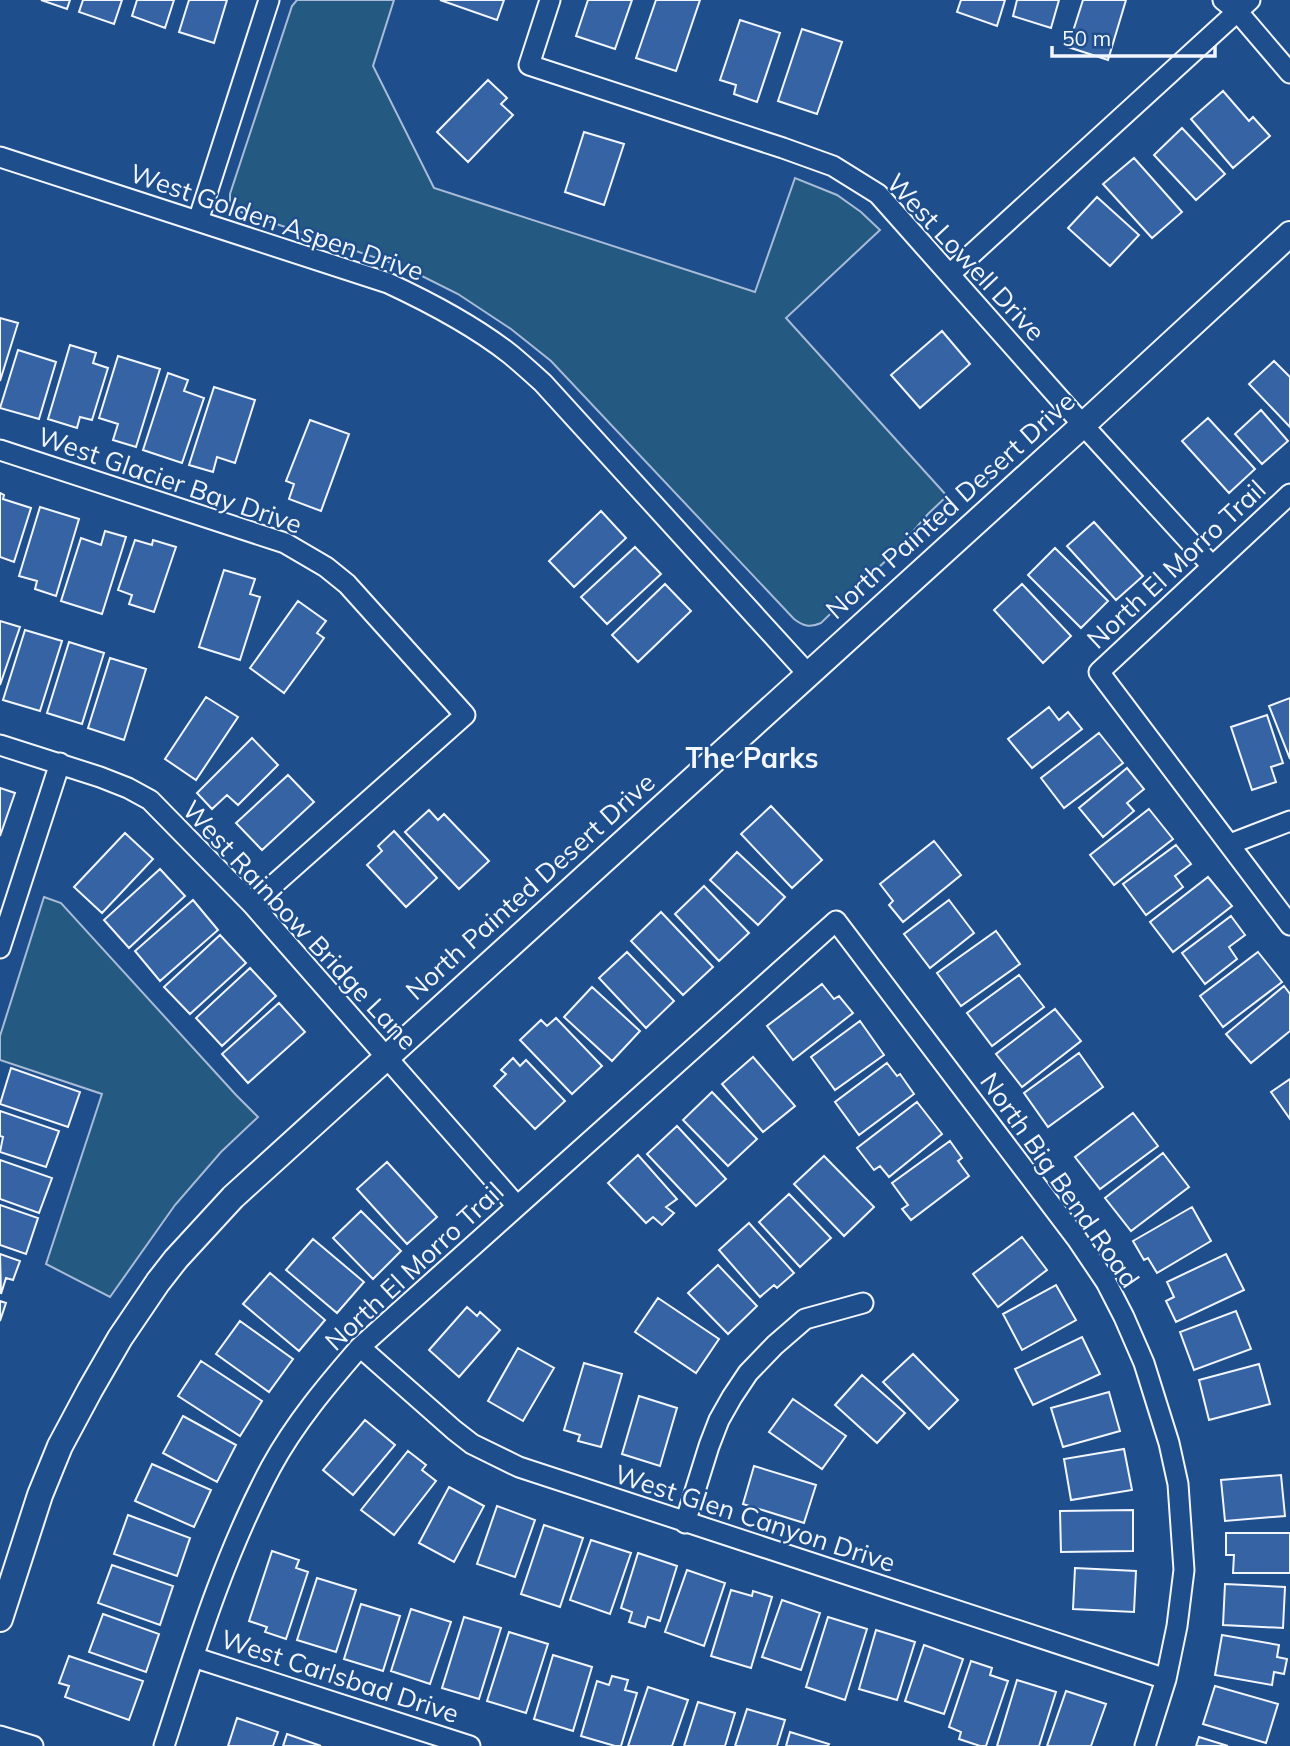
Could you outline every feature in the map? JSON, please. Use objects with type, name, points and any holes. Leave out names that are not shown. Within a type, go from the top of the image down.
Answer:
[{"type":"street","points":[[198,221],[269,0]]},
{"type":"street","name":"West Lowell Drive","points":[[550,0],[529,65],[833,166],[878,194],[1212,566]]},
{"type":"street","points":[[950,274],[1237,4],[1290,73]]},
{"type":"street","name":"West Golden Aspen Drive","points":[[0,157],[388,283],[430,303],[475,330],[543,383],[808,674]]},
{"type":"street","name":"North Painted Desert Drive","points":[[0,1619],[40,1495],[60,1446],[120,1338],[176,1259],[202,1228],[1290,234]]},
{"type":"street","name":"West Glacier Bay Drive","points":[[0,450],[285,543],[326,566],[347,584],[465,715],[252,904]]},
{"type":"street","name":"North El Morro Trail","points":[[1230,844],[1098,672],[1290,495]]},
{"type":"street","name":"West Rainbow Bridge Lane","points":[[0,744],[119,784],[149,800],[252,904],[517,1206]]},
{"type":"street","points":[[0,948],[60,763]]},
{"type":"street","points":[[1290,821],[1230,844],[1290,925]]},
{"type":"street","name":"North El Morro Trail","points":[[164,1746],[224,1568],[272,1465],[319,1394],[360,1347],[836,921]]},
{"type":"street","name":"North Big Bend Road","points":[[836,921],[1077,1239],[1106,1282],[1144,1363],[1169,1443],[1178,1484],[1184,1570],[1177,1626],[1166,1679],[1145,1746]]},
{"type":"street","points":[[685,1523],[719,1420],[748,1373],[805,1319],[863,1303]]},
{"type":"street","name":"West Glen Canyon Drive","points":[[360,1347],[472,1444],[519,1467],[1166,1679]]},
{"type":"street","name":"West Carlsbad Drive","points":[[193,1657],[471,1746]]},
{"type":"street","points":[[0,1736],[33,1746]]},
{"type":"shaded area","points":[[297,0],[394,0],[373,66],[434,188],[755,292],[795,178],[837,195],[861,212],[880,230],[786,318],[947,496],[898,549],[821,623],[804,625],[794,619],[551,361],[511,329],[458,294],[406,268],[238,211],[230,204],[230,194],[292,6]]},
{"type":"shaded area","points":[[44,897],[61,903],[258,1117],[221,1152],[175,1205],[110,1297],[46,1264],[102,1094],[0,1060],[0,1036]]},
{"type":"building","points":[[41,0],[70,0],[67,9]]},
{"type":"building","points":[[83,0],[122,0],[114,24],[79,12]]},
{"type":"building","points":[[137,0],[174,0],[165,28],[132,16]]},
{"type":"building","points":[[189,0],[227,0],[214,43],[179,32]]},
{"type":"building","points":[[440,0],[504,0],[497,20]]},
{"type":"building","points":[[588,0],[632,0],[615,49],[576,36]]},
{"type":"building","points":[[656,0],[700,0],[676,71],[636,58]]},
{"type":"building","points":[[961,0],[1005,0],[997,26],[957,12]]},
{"type":"building","points":[[1017,0],[1059,0],[1051,28],[1013,16]]},
{"type":"building","points":[[1083,0],[1126,0],[1108,60],[1068,47]]},
{"type":"building","points":[[740,20],[780,33],[757,102],[734,94],[736,85],[720,80]]},
{"type":"building","points":[[802,29],[842,42],[817,114],[778,101]]},
{"type":"building","points":[[488,80],[507,98],[501,104],[513,115],[468,162],[437,132]]},
{"type":"building","points":[[1223,91],[1249,121],[1253,117],[1270,136],[1233,168],[1191,119]]},
{"type":"building","points":[[1182,128],[1225,174],[1196,200],[1154,155]]},
{"type":"building","points":[[584,132],[624,144],[604,205],[565,192]]},
{"type":"building","points":[[1134,158],[1182,212],[1152,238],[1103,184]]},
{"type":"building","points":[[1097,197],[1139,235],[1110,266],[1068,228]]},
{"type":"building","points":[[0,318],[18,323],[0,381]]},
{"type":"building","points":[[942,331],[970,364],[920,408],[891,375]]},
{"type":"building","points":[[70,345],[96,353],[93,363],[108,368],[92,420],[80,417],[77,428],[48,419]]},
{"type":"building","points":[[18,350],[56,362],[39,419],[0,408]]},
{"type":"building","points":[[118,356],[160,369],[136,447],[113,440],[118,424],[99,418]]},
{"type":"building","points":[[1274,361],[1290,377],[1290,427],[1249,384]]},
{"type":"building","points":[[168,373],[188,380],[184,391],[204,398],[182,463],[143,450]]},
{"type":"building","points":[[214,387],[255,400],[235,463],[217,457],[213,472],[189,465]]},
{"type":"building","points":[[1261,410],[1288,441],[1262,464],[1235,434]]},
{"type":"building","points":[[1208,418],[1255,469],[1229,493],[1182,441]]},
{"type":"building","points":[[310,420],[349,434],[321,511],[289,499],[294,484],[286,481]]},
{"type":"building","points":[[0,493],[4,495],[3,499],[31,508],[14,562],[0,557]]},
{"type":"building","points":[[40,507],[79,519],[56,596],[35,589],[37,581],[19,576]]},
{"type":"building","points":[[601,511],[626,538],[574,587],[549,561]]},
{"type":"building","points":[[1094,522],[1143,576],[1116,600],[1067,546]]},
{"type":"building","points":[[105,531],[126,537],[102,614],[61,601],[81,538],[101,545]]},
{"type":"building","points":[[135,540],[152,545],[153,540],[176,547],[154,612],[129,604],[132,595],[118,590]]},
{"type":"building","points":[[635,547],[661,574],[607,624],[581,597]]},
{"type":"building","points":[[1055,548],[1108,601],[1081,628],[1028,575]]},
{"type":"building","points":[[224,570],[255,579],[250,594],[260,597],[240,660],[199,647]]},
{"type":"building","points":[[665,584],[691,611],[638,662],[612,635]]},
{"type":"building","points":[[1022,584],[1071,636],[1043,663],[994,610]]},
{"type":"building","points":[[298,601],[326,621],[317,633],[324,638],[284,693],[250,668]]},
{"type":"building","points":[[0,621],[20,627],[0,685]]},
{"type":"building","points":[[25,630],[62,641],[40,711],[3,700]]},
{"type":"building","points":[[69,642],[104,653],[82,724],[47,713]]},
{"type":"building","points":[[110,658],[146,669],[124,740],[88,728]]},
{"type":"building","points":[[206,697],[238,717],[196,780],[165,759]]},
{"type":"building","points":[[1290,698],[1290,759],[1269,706]]},
{"type":"building","points":[[1049,707],[1059,720],[1068,712],[1082,729],[1032,768],[1008,739]]},
{"type":"building","points":[[1267,715],[1283,763],[1271,767],[1276,782],[1252,790],[1231,727]]},
{"type":"building","points":[[1099,733],[1123,763],[1064,808],[1041,778]]},
{"type":"building","points":[[252,738],[278,765],[238,805],[227,795],[212,809],[197,793]]},
{"type":"building","points":[[1127,768],[1144,789],[1127,803],[1134,811],[1103,837],[1079,808]]},
{"type":"building","points":[[288,775],[314,802],[262,850],[236,823]]},
{"type":"building","points":[[0,788],[15,793],[0,836]]},
{"type":"building","points":[[771,806],[822,860],[792,888],[741,834]]},
{"type":"building","points":[[1149,809],[1173,839],[1114,885],[1090,855]]},
{"type":"building","points":[[429,810],[438,820],[444,814],[489,861],[459,889],[405,832]]},
{"type":"building","points":[[394,831],[437,878],[406,907],[367,865],[382,851],[378,846]]},
{"type":"building","points":[[125,833],[153,859],[102,913],[74,887]]},
{"type":"building","points":[[934,841],[961,875],[903,922],[889,905],[893,901],[880,884]]},
{"type":"building","points":[[1176,845],[1191,864],[1175,876],[1183,887],[1146,915],[1123,884]]},
{"type":"building","points":[[737,852],[785,897],[758,925],[710,880]]},
{"type":"building","points":[[160,869],[185,896],[129,948],[104,920]]},
{"type":"building","points":[[1208,877],[1232,906],[1173,952],[1150,922]]},
{"type":"building","points":[[704,886],[749,933],[719,961],[675,914]]},
{"type":"building","points":[[193,900],[218,930],[160,981],[135,951]]},
{"type":"building","points":[[949,900],[974,933],[930,968],[904,934]]},
{"type":"building","points":[[661,912],[713,967],[683,995],[631,941]]},
{"type":"building","points":[[1231,916],[1245,935],[1229,947],[1237,959],[1205,984],[1182,953]]},
{"type":"building","points":[[996,931],[1020,964],[961,1006],[937,973]]},
{"type":"building","points":[[220,935],[246,963],[190,1014],[164,987]]},
{"type":"building","points":[[627,952],[674,1001],[646,1028],[599,978]]},
{"type":"building","points":[[1258,952],[1282,982],[1223,1027],[1200,996]]},
{"type":"building","points":[[250,968],[276,996],[222,1046],[196,1018]]},
{"type":"building","points":[[1019,975],[1044,1007],[992,1046],[967,1013]]},
{"type":"building","points":[[822,984],[834,999],[839,996],[853,1013],[793,1060],[767,1026]]},
{"type":"building","points":[[1284,986],[1290,994],[1290,1031],[1251,1063],[1226,1034]]},
{"type":"building","points":[[592,987],[640,1031],[612,1061],[564,1017]]},
{"type":"building","points":[[279,1003],[305,1032],[248,1083],[222,1054]]},
{"type":"building","points":[[1055,1009],[1081,1041],[1022,1087],[996,1054]]},
{"type":"building","points":[[556,1018],[602,1066],[572,1094],[520,1040],[541,1020],[547,1026]]},
{"type":"building","points":[[860,1021],[884,1055],[835,1090],[811,1057]]},
{"type":"building","points":[[1079,1053],[1103,1087],[1048,1127],[1024,1093]]},
{"type":"building","points":[[753,1057],[795,1106],[763,1132],[722,1084]]},
{"type":"building","points":[[513,1058],[520,1066],[526,1060],[565,1101],[535,1129],[494,1086],[506,1074],[501,1070]]},
{"type":"building","points":[[887,1063],[897,1076],[900,1074],[914,1094],[859,1135],[835,1102]]},
{"type":"building","points":[[11,1068],[80,1092],[68,1127],[0,1104]]},
{"type":"building","points":[[1290,1079],[1290,1119],[1271,1092]]},
{"type":"building","points":[[712,1092],[757,1139],[728,1166],[683,1120]]},
{"type":"building","points":[[917,1102],[942,1134],[889,1177],[880,1166],[874,1170],[857,1148]]},
{"type":"building","points":[[0,1111],[59,1131],[46,1167],[0,1152],[3,1137],[0,1136]]},
{"type":"building","points":[[1133,1113],[1158,1146],[1100,1189],[1075,1157]]},
{"type":"building","points":[[677,1126],[726,1179],[696,1206],[647,1154]]},
{"type":"building","points":[[950,1141],[962,1158],[958,1161],[969,1176],[911,1220],[902,1209],[908,1205],[892,1183]]},
{"type":"building","points":[[1163,1153],[1189,1187],[1131,1231],[1105,1198]]},
{"type":"building","points":[[638,1155],[677,1199],[666,1207],[674,1213],[662,1225],[653,1217],[646,1223],[608,1183]]},
{"type":"building","points":[[824,1156],[874,1207],[844,1236],[794,1184]]},
{"type":"building","points":[[0,1160],[52,1178],[39,1213],[0,1199]]},
{"type":"building","points":[[387,1162],[437,1217],[407,1244],[357,1189]]},
{"type":"building","points":[[789,1194],[831,1238],[800,1267],[759,1222]]},
{"type":"building","points":[[0,1205],[38,1218],[26,1254],[0,1245]]},
{"type":"building","points":[[1192,1207],[1211,1241],[1157,1273],[1148,1258],[1144,1260],[1133,1241]]},
{"type":"building","points":[[361,1211],[401,1251],[373,1279],[333,1238]]},
{"type":"building","points":[[749,1223],[794,1273],[777,1288],[774,1285],[760,1297],[719,1250]]},
{"type":"building","points":[[1022,1237],[1047,1270],[998,1307],[973,1274]]},
{"type":"building","points":[[313,1239],[364,1282],[337,1313],[286,1270]]},
{"type":"building","points":[[0,1254],[20,1261],[13,1280],[6,1278],[1,1294]]},
{"type":"building","points":[[1226,1254],[1244,1290],[1176,1322],[1166,1301],[1174,1297],[1167,1282]]},
{"type":"building","points":[[718,1265],[757,1306],[728,1334],[688,1293]]},
{"type":"building","points":[[270,1273],[325,1320],[299,1351],[243,1304]]},
{"type":"building","points":[[1056,1285],[1076,1320],[1022,1350],[1003,1314]]},
{"type":"building","points":[[658,1298],[719,1339],[696,1373],[635,1332]]},
{"type":"building","points":[[0,1301],[6,1303],[0,1321]]},
{"type":"building","points":[[467,1307],[477,1316],[480,1312],[500,1330],[459,1377],[429,1350]]},
{"type":"building","points":[[1236,1311],[1251,1349],[1194,1370],[1180,1332]]},
{"type":"building","points":[[240,1321],[293,1359],[269,1392],[216,1354]]},
{"type":"building","points":[[1082,1337],[1100,1374],[1033,1405],[1015,1369]]},
{"type":"building","points":[[518,1348],[554,1368],[523,1421],[488,1401]]},
{"type":"building","points":[[913,1354],[958,1400],[929,1429],[883,1382]]},
{"type":"building","points":[[201,1361],[262,1401],[240,1436],[178,1396]]},
{"type":"building","points":[[584,1363],[622,1374],[601,1447],[578,1441],[580,1435],[564,1430]]},
{"type":"building","points":[[1259,1364],[1270,1404],[1209,1420],[1199,1380]]},
{"type":"building","points":[[862,1375],[905,1413],[877,1443],[835,1405]]},
{"type":"building","points":[[1109,1392],[1120,1431],[1063,1447],[1051,1408]]},
{"type":"building","points":[[639,1396],[677,1408],[660,1466],[622,1454]]},
{"type":"building","points":[[793,1399],[846,1436],[822,1469],[769,1432]]},
{"type":"building","points":[[183,1416],[236,1445],[217,1482],[163,1453]]},
{"type":"building","points":[[365,1420],[395,1445],[353,1495],[323,1470]]},
{"type":"building","points":[[1124,1449],[1132,1490],[1071,1500],[1064,1459]]},
{"type":"building","points":[[408,1451],[426,1465],[422,1470],[436,1481],[394,1535],[361,1510]]},
{"type":"building","points":[[152,1464],[211,1490],[194,1527],[135,1501]]},
{"type":"building","points":[[754,1466],[816,1485],[804,1523],[743,1504]]},
{"type":"building","points":[[1281,1475],[1285,1516],[1225,1521],[1221,1480]]},
{"type":"building","points":[[449,1487],[484,1506],[454,1562],[419,1543]]},
{"type":"building","points":[[497,1506],[535,1520],[515,1577],[477,1564]]},
{"type":"building","points":[[1133,1510],[1133,1551],[1061,1552],[1060,1511]]},
{"type":"building","points":[[128,1515],[190,1538],[177,1576],[114,1554]]},
{"type":"building","points":[[544,1525],[583,1538],[560,1607],[521,1594]]},
{"type":"building","points":[[1226,1533],[1290,1533],[1290,1573],[1233,1573],[1234,1555],[1226,1555]]},
{"type":"building","points":[[591,1540],[631,1553],[610,1614],[570,1600]]},
{"type":"building","points":[[272,1551],[299,1560],[296,1568],[308,1572],[286,1639],[265,1632],[267,1627],[249,1621]]},
{"type":"building","points":[[638,1553],[677,1566],[660,1621],[648,1617],[645,1627],[629,1622],[632,1612],[621,1608]]},
{"type":"building","points":[[112,1565],[173,1586],[160,1625],[98,1603]]},
{"type":"building","points":[[1075,1568],[1136,1571],[1134,1612],[1073,1609]]},
{"type":"building","points":[[687,1570],[725,1583],[704,1646],[665,1632]]},
{"type":"building","points":[[317,1578],[356,1590],[336,1652],[297,1640]]},
{"type":"building","points":[[1225,1584],[1285,1587],[1283,1628],[1223,1625]]},
{"type":"building","points":[[731,1590],[752,1596],[753,1591],[772,1597],[751,1668],[711,1656]]},
{"type":"building","points":[[782,1600],[820,1613],[801,1670],[762,1657]]},
{"type":"building","points":[[361,1604],[400,1616],[383,1671],[344,1659]]},
{"type":"building","points":[[411,1609],[451,1622],[430,1684],[391,1671]]},
{"type":"building","points":[[103,1614],[159,1634],[146,1672],[89,1652]]},
{"type":"building","points":[[464,1617],[501,1628],[479,1699],[442,1688]]},
{"type":"building","points":[[828,1617],[867,1629],[845,1700],[806,1687]]},
{"type":"building","points":[[876,1630],[915,1642],[897,1700],[859,1689]]},
{"type":"building","points":[[509,1632],[548,1644],[526,1713],[487,1701]]},
{"type":"building","points":[[1222,1635],[1279,1645],[1277,1657],[1287,1659],[1284,1674],[1274,1672],[1272,1685],[1215,1675]]},
{"type":"building","points":[[924,1645],[963,1659],[944,1714],[905,1701]]},
{"type":"building","points":[[553,1655],[592,1667],[573,1731],[534,1719]]},
{"type":"building","points":[[69,1656],[143,1681],[129,1720],[65,1697],[69,1686],[59,1683]]},
{"type":"building","points":[[971,1661],[992,1668],[990,1675],[1008,1681],[986,1746],[959,1739],[961,1732],[949,1727]]},
{"type":"building","points":[[612,1676],[628,1680],[625,1690],[637,1693],[621,1746],[581,1736],[597,1681],[609,1685]]},
{"type":"building","points":[[1017,1680],[1056,1692],[1039,1746],[997,1746]]},
{"type":"building","points":[[1215,1686],[1278,1704],[1266,1743],[1203,1724]]},
{"type":"building","points":[[648,1687],[688,1700],[672,1746],[628,1746]]},
{"type":"building","points":[[1066,1691],[1106,1704],[1091,1746],[1047,1746]]},
{"type":"building","points":[[698,1702],[735,1713],[725,1746],[684,1746]]},
{"type":"building","points":[[747,1709],[785,1720],[777,1746],[735,1746]]},
{"type":"building","points":[[237,1718],[278,1732],[273,1746],[228,1746]]},
{"type":"building","points":[[790,1732],[829,1744],[786,1746]]},
{"type":"building","points":[[287,1734],[321,1746],[283,1746]]},
{"type":"building","points":[[1199,1737],[1228,1746],[1196,1746]]},
{"type":"district","name":"The Parks","points":[[752,757]]}]
